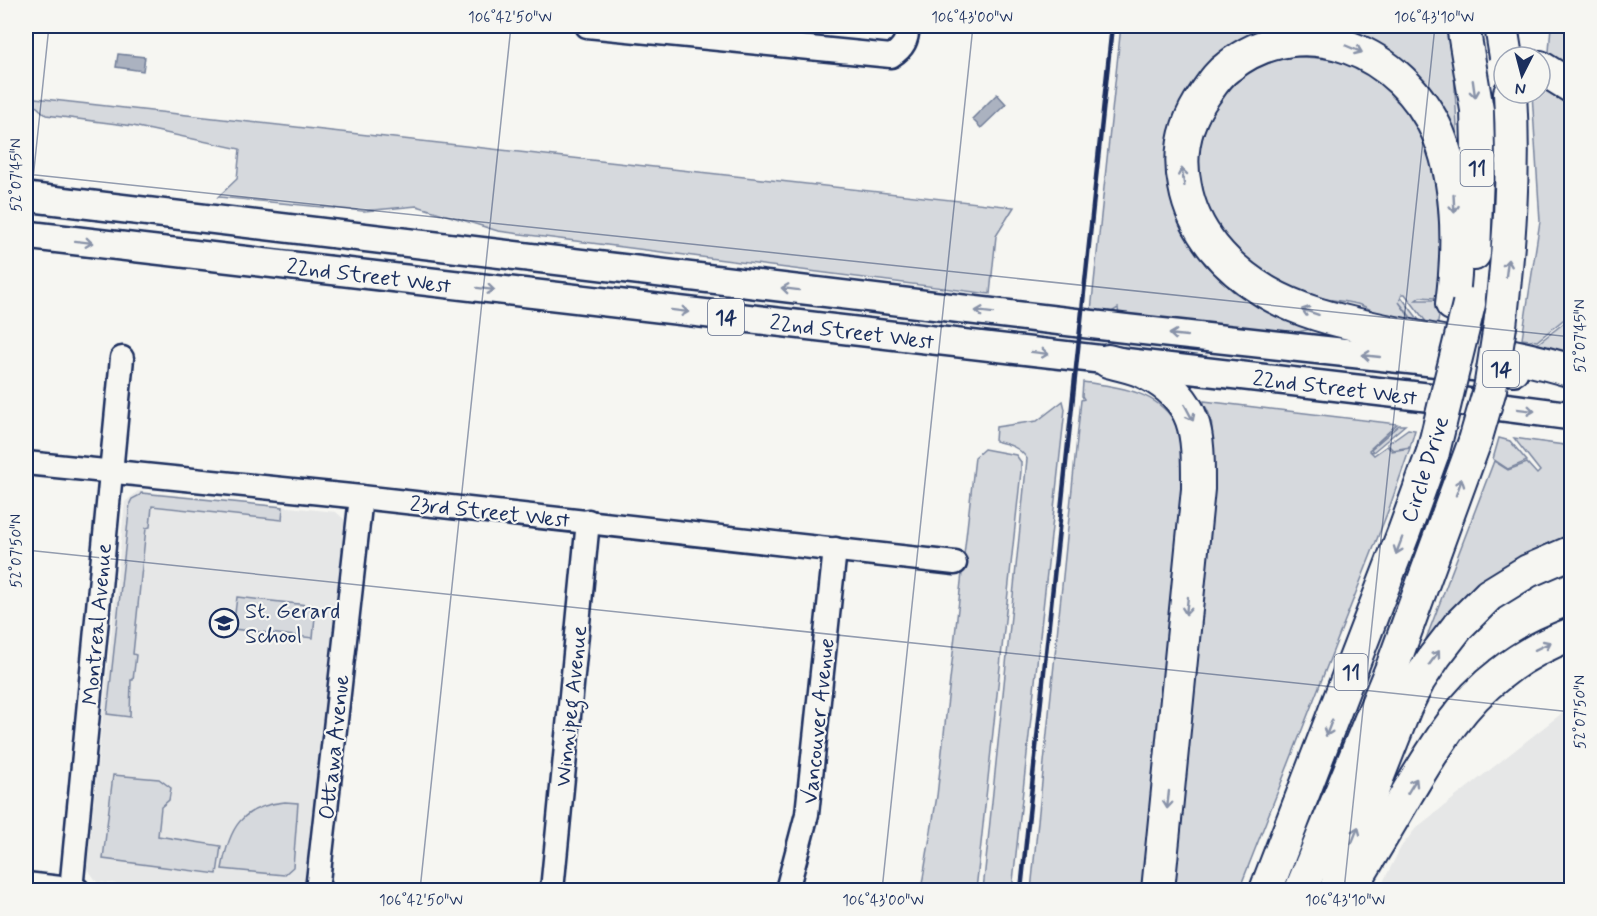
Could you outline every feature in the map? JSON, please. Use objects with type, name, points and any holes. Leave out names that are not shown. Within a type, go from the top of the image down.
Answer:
[{"type":"highway","points":[[1501,26],[1504,45]]},
{"type":"highway","points":[[1514,26],[1515,45]]},
{"type":"highway","points":[[1467,28],[1500,45]]},
{"type":"highway","name":"Circle Drive","points":[[1266,891],[1433,452],[1476,238],[1477,111],[1467,28]]},
{"type":"highway","points":[[1461,304],[1456,276],[1452,179],[1444,149],[1432,121],[1403,82],[1377,61],[1356,49],[1338,43],[1311,39],[1282,42],[1254,51],[1228,66],[1219,75],[1201,100],[1187,129],[1183,144],[1182,171],[1189,205],[1203,235],[1213,248],[1244,277],[1282,301],[1320,315],[1390,332],[1482,349],[1572,371]]},
{"type":"highway","points":[[1552,74],[1572,87]]},
{"type":"highway","name":"Circle Drive","points":[[1301,891],[1393,665],[1475,441],[1490,389],[1510,241],[1513,140],[1511,105]]},
{"type":"highway","points":[[1513,140],[1515,105]]},
{"type":"highway","points":[[1108,361],[1146,373],[1173,392],[1194,421],[1197,439],[1198,489],[1158,891]]},
{"type":"highway","points":[[1336,891],[1342,867],[1404,708],[1430,664],[1459,625],[1489,596],[1528,571],[1572,552]]},
{"type":"highway","points":[[1350,891],[1453,721],[1498,675],[1543,645],[1572,634]]},
{"type":"main road","name":"22nd Street West","points":[[26,197],[1118,328],[1572,376]]},
{"type":"main road","name":"22nd Street West","points":[[26,235],[1567,417]]},
{"type":"street","points":[[587,26],[661,29],[891,56],[902,50],[908,26]]},
{"type":"street","name":"Montreal Avenue","points":[[71,890],[122,358]]},
{"type":"street","name":"23rd Street West","points":[[26,463],[588,521],[955,563]]},
{"type":"street","name":"Ottawa Avenue","points":[[317,891],[361,497]]},
{"type":"street","name":"Winnipeg Avenue","points":[[552,891],[588,521]]},
{"type":"street","name":"Vancouver Avenue","points":[[787,891],[807,814],[835,549]]},
{"type":"street","points":[[26,884],[78,891]]},
{"type":"shaded area","points":[[1121,26],[1298,26],[1255,34],[1170,141],[1169,185],[1181,229],[1205,264],[1234,292],[1270,313],[1315,328],[1294,333],[1119,316],[1118,308],[1110,313],[1091,311]]},
{"type":"shaded area","points":[[1301,26],[1448,26],[1454,70],[1458,146],[1429,85],[1392,54]]},
{"type":"shaded area","points":[[1551,26],[1571,26],[1571,74],[1552,62],[1552,45],[1550,45]]},
{"type":"shaded area","points":[[118,54],[145,57],[143,71],[116,67]]},
{"type":"shaded area","points":[[1290,57],[1330,59],[1362,69],[1390,88],[1419,124],[1436,166],[1432,172],[1436,184],[1442,260],[1441,301],[1435,298],[1420,297],[1416,300],[1434,300],[1441,304],[1437,328],[1430,327],[1405,294],[1402,294],[1400,300],[1402,298],[1425,328],[1417,325],[1399,302],[1415,325],[1381,316],[1357,304],[1317,298],[1292,290],[1242,258],[1218,233],[1204,204],[1198,173],[1202,141],[1213,112],[1231,87],[1257,68]]},
{"type":"shaded area","points":[[1552,90],[1571,103],[1571,357],[1536,352],[1536,345],[1569,319],[1568,316],[1537,341],[1522,339],[1540,221],[1533,105],[1552,105]]},
{"type":"shaded area","points":[[997,94],[1006,104],[981,128],[972,119]]},
{"type":"shaded area","points":[[26,97],[1014,207],[996,236],[990,294],[498,231],[417,206],[364,211],[218,197],[237,179],[240,149],[133,126],[46,115]]},
{"type":"shaded area","points":[[1083,382],[1134,392],[1157,403],[1175,422],[1181,420],[1184,494],[1144,890],[1031,890],[1081,400],[1084,399],[1082,396]]},
{"type":"shaded area","points":[[1063,401],[1065,409],[1012,890],[983,890],[1027,459],[1017,449],[995,441],[996,427],[1037,421]]},
{"type":"shaded area","points":[[1204,401],[1397,424],[1369,450],[1374,455],[1387,446],[1392,451],[1410,448],[1390,506],[1239,890],[1169,890],[1212,459],[1211,422]]},
{"type":"shaded area","points":[[1399,425],[1405,425],[1373,452],[1371,449]]},
{"type":"shaded area","points":[[1408,429],[1415,430],[1410,447],[1393,450],[1387,444]]},
{"type":"shaded area","points":[[1499,438],[1510,441],[1527,461],[1508,469],[1493,459]]},
{"type":"shaded area","points":[[1514,438],[1571,446],[1571,539],[1421,652],[1494,461],[1508,470],[1527,463],[1537,474],[1540,471]]},
{"type":"shaded area","points":[[984,449],[1016,455],[1021,462],[1021,471],[976,890],[921,890],[937,796],[975,457]]},
{"type":"shaded area","name":"St. Gerard School","points":[[138,491],[336,512],[344,519],[306,890],[171,890],[97,882],[87,868],[125,502]]},
{"type":"shaded area","points":[[141,493],[283,507],[282,520],[152,506],[150,527],[146,528],[133,654],[136,655],[133,680],[131,680],[130,717],[107,714],[130,503]]},
{"type":"shaded area","points":[[237,597],[316,606],[313,638],[233,629]]},
{"type":"shaded area","points":[[1571,706],[1571,890],[1379,890],[1401,847],[1416,828]]},
{"type":"shaded area","points":[[113,775],[159,779],[171,788],[169,800],[161,807],[158,836],[221,846],[217,874],[103,859]]},
{"type":"shaded area","points":[[285,802],[298,803],[293,867],[284,875],[222,869],[233,831],[240,822],[258,808]]},
{"type":"railway","points":[[1021,890],[1112,26]]},
{"type":"place","name":"St. Gerard School","points":[[224,623]]}]
